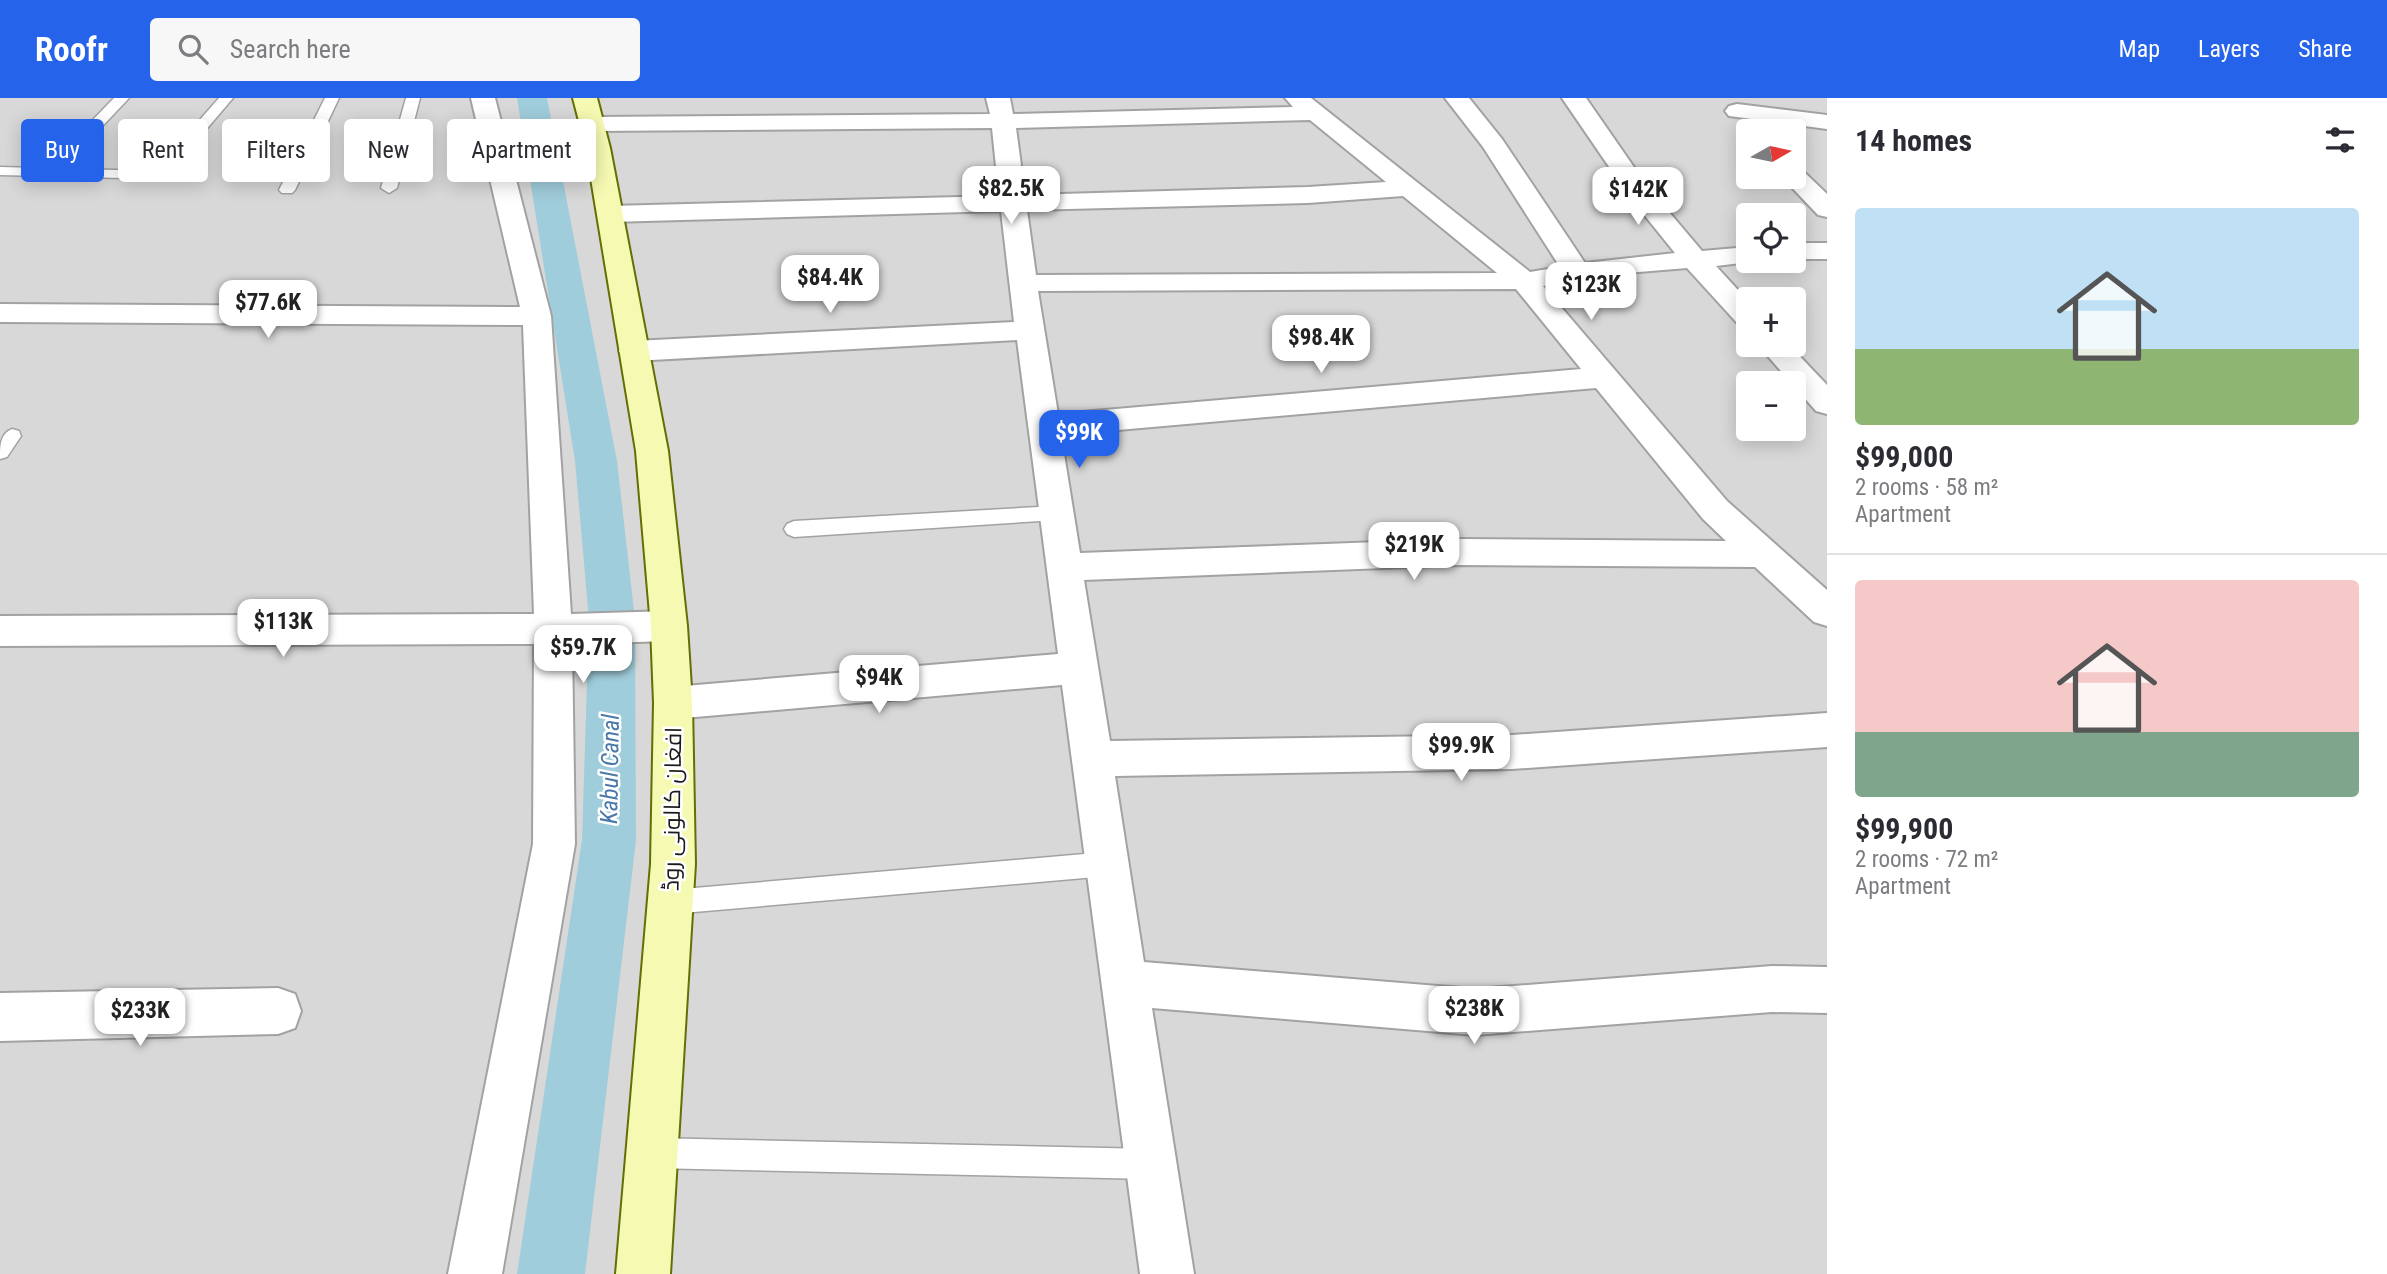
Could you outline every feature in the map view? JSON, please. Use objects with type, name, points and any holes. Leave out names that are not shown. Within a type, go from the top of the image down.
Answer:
[{"type":"main road","name":"افغان کالونی روڈ","points":[[588,111],[610,214],[652,451],[660,626],[673,703],[673,864],[643,1274]]},
{"type":"street","points":[[475,1274],[554,844],[560,629],[537,316],[483,98]]},
{"type":"street","points":[[1457,98],[1493,145],[1577,272]]},
{"type":"street","points":[[1574,98],[1638,191],[1736,305]]},
{"type":"street","points":[[1732,105],[1827,122]]},
{"type":"street","points":[[1732,105],[1744,119]]},
{"type":"street","points":[[588,111],[1307,106],[1524,281],[1715,510],[1825,608]]},
{"type":"street","points":[[1001,110],[1023,283],[1167,1274]]},
{"type":"street","points":[[610,214],[1308,195],[1410,188]]},
{"type":"street","points":[[1806,188],[1827,209]]},
{"type":"street","points":[[1806,251],[1827,251]]},
{"type":"street","points":[[1023,283],[1524,281],[1615,266],[1736,256]]},
{"type":"street","points":[[0,313],[537,316]]},
{"type":"street","points":[[634,351],[1030,330]]},
{"type":"street","points":[[1784,357],[1827,404]]},
{"type":"street","points":[[1044,426],[1603,377]]},
{"type":"street","points":[[1065,567],[1461,552],[1763,554]]},
{"type":"street","points":[[0,631],[560,629],[660,626]]},
{"type":"street","points":[[673,703],[1079,668]]},
{"type":"street","points":[[1093,759],[1512,752],[1827,730]]},
{"type":"street","points":[[1125,983],[1475,1012],[1772,989],[1827,990]]},
{"type":"street","points":[[0,1017],[278,1012]]},
{"type":"lane","points":[[102,119],[122,98]]},
{"type":"lane","points":[[0,171],[159,177],[226,98]]},
{"type":"lane","points":[[287,190],[332,98]]},
{"type":"lane","points":[[389,188],[413,98]]},
{"type":"lane","points":[[0,452],[12,436]]},
{"type":"lane","points":[[794,529],[1056,513]]},
{"type":"lane","points":[[671,902],[1107,864]]},
{"type":"lane","points":[[652,1153],[1151,1164]]},
{"type":"shaded area","points":[[0,98],[1827,98],[1827,1274],[0,1274]]},
{"type":"waterway","name":"Kabul Canal","points":[[532,98],[596,461],[612,620],[609,840],[551,1274]]}]
